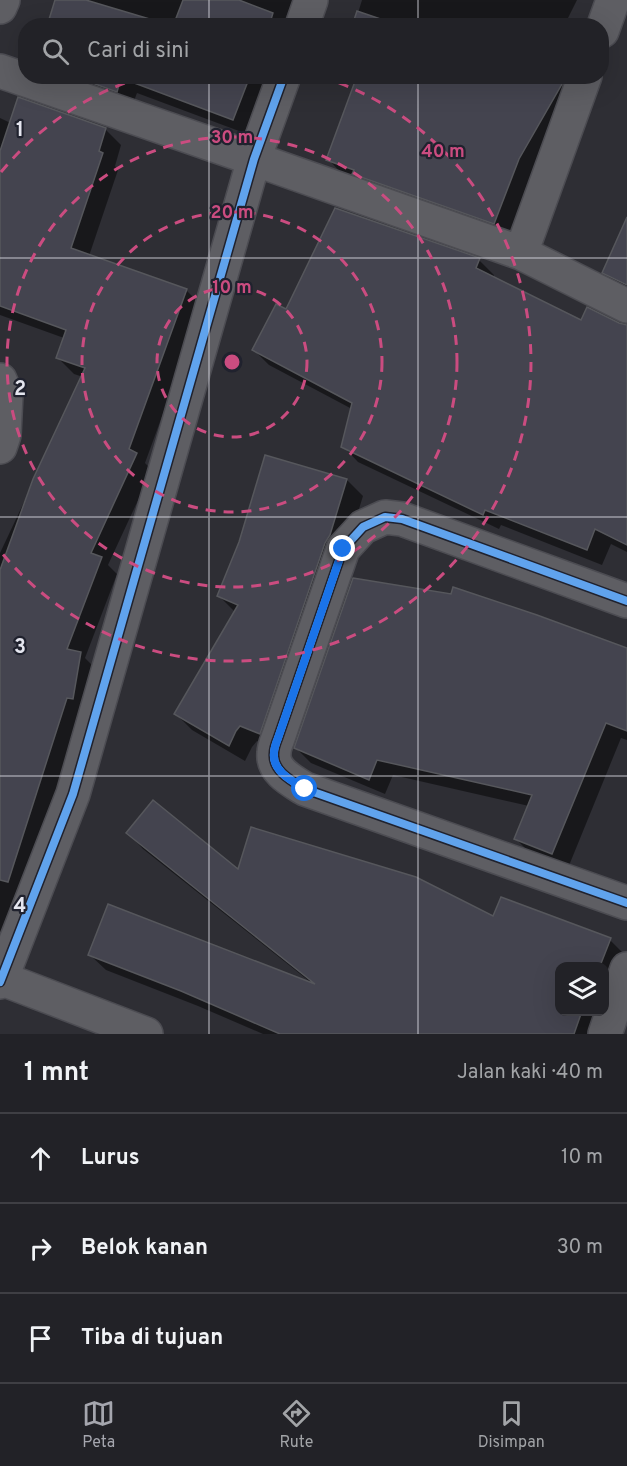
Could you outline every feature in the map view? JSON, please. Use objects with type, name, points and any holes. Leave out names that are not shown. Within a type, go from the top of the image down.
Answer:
[{"type":"street","points":[[0,7],[3,0]]},
{"type":"street","points":[[305,18],[311,0]]},
{"type":"street","points":[[607,18],[613,0]]},
{"type":"street","points":[[0,71],[18,77]]},
{"type":"street","points":[[38,84],[521,253],[627,306]]},
{"type":"street","points":[[146,1034],[1,980],[74,794],[254,159],[281,84]]},
{"type":"street","points":[[521,253],[582,84]]},
{"type":"street","points":[[0,380],[6,394],[4,435],[0,447]]},
{"type":"street","points":[[627,601],[402,519],[385,517],[363,527],[343,549],[273,756],[278,769],[288,779],[305,789],[627,903]]},
{"type":"street","points":[[605,1034],[627,969]]},
{"type":"building","points":[[55,0],[86,0],[146,18],[49,18]]},
{"type":"building","points":[[183,0],[239,0],[273,13],[271,18],[176,18]]},
{"type":"building","points":[[357,11],[378,18],[355,18]]},
{"type":"building","points":[[95,84],[119,84],[117,92]]},
{"type":"building","points":[[137,84],[247,84],[233,120]]},
{"type":"building","points":[[354,84],[562,84],[519,159],[494,224],[352,174],[354,170],[326,160]]},
{"type":"building","points":[[18,97],[106,128],[99,151],[103,153],[71,248],[187,289],[129,449],[137,453],[91,553],[102,557],[67,649],[81,652],[73,699],[67,698],[8,882],[0,880],[0,570],[33,479],[85,368],[56,358],[66,330],[0,306],[0,151]]},
{"type":"building","points":[[335,208],[480,258],[476,268],[581,320],[587,307],[627,325],[627,545],[595,529],[587,550],[485,510],[483,515],[341,447],[352,403],[252,350],[276,304],[286,309]]},
{"type":"building","points":[[627,217],[627,285],[602,273]]},
{"type":"building","points":[[265,455],[347,479],[330,535],[325,543],[260,734],[240,726],[229,746],[174,714],[238,605],[217,596],[239,542]]},
{"type":"building","points":[[353,578],[451,594],[453,587],[627,648],[627,731],[606,723],[552,854],[514,839],[532,795],[377,760],[369,780],[294,748]]},
{"type":"building","points":[[153,800],[238,869],[251,827],[416,877],[493,916],[501,897],[611,938],[602,962],[555,962],[555,1016],[580,1016],[574,1034],[280,1034],[181,991],[88,955],[108,904],[315,984],[126,833]]},
{"type":"cycle path","points":[[0,982],[73,794],[254,159],[281,84]]},
{"type":"cycle path","points":[[627,601],[402,519],[385,517],[363,527],[343,549],[274,753],[276,765],[280,770],[305,789],[627,903]]},
{"type":"route","points":[[305,789],[288,779],[278,769],[273,756],[343,549]]}]
